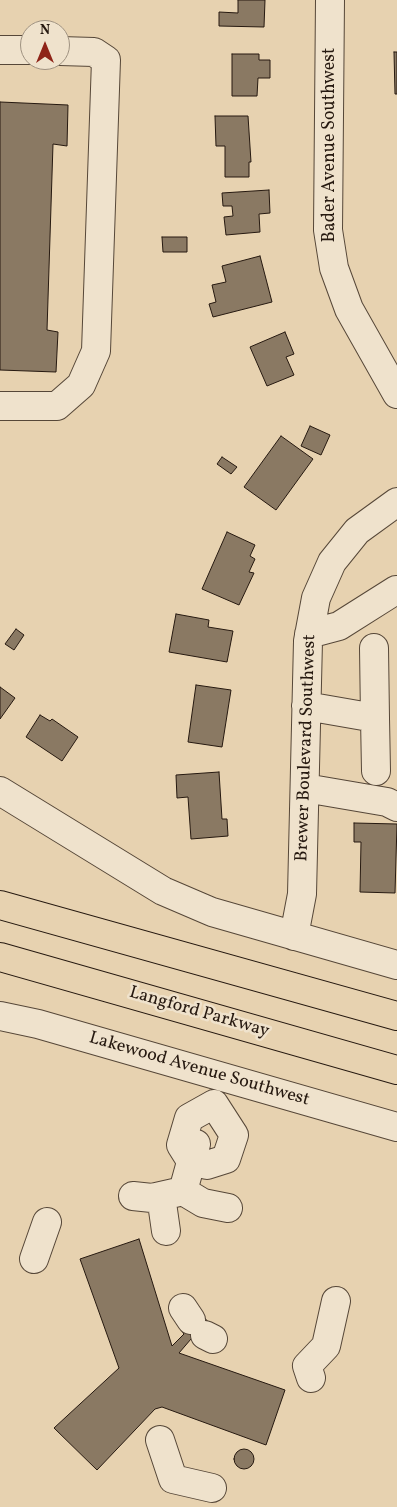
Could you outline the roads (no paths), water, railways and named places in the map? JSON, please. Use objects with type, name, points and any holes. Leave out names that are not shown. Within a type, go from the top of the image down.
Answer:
[{"type":"highway","points":[[0,899],[54,919]]},
{"type":"highway","points":[[0,905],[397,1016]]},
{"type":"highway","name":"Langford Parkway","points":[[0,957],[397,1070]]},
{"type":"street","name":"Bader Avenue Southwest","points":[[330,0],[328,230],[334,268],[349,309],[397,394]]},
{"type":"street","points":[[0,50],[20,50]]},
{"type":"street","points":[[0,406],[57,406],[81,385],[96,351],[106,60],[94,52],[70,51]]},
{"type":"street","name":"Brewer Boulevard Southwest","points":[[294,936],[302,894],[309,634],[316,598],[332,562],[357,531],[397,502]]},
{"type":"street","points":[[309,634],[339,626],[396,590]]},
{"type":"street","points":[[374,648],[376,771]]},
{"type":"street","points":[[306,706],[375,718]]},
{"type":"street","points":[[305,788],[387,802],[397,807]]},
{"type":"street","points":[[0,791],[163,891],[212,912],[397,965]]},
{"type":"street","name":"Lakewood Avenue Southwest","points":[[0,1016],[38,1024],[397,1127]]},
{"type":"street","points":[[199,1163],[226,1159],[234,1135],[214,1104],[220,1076]]},
{"type":"street","points":[[199,1163],[181,1145],[189,1118],[214,1104]]},
{"type":"street","points":[[166,1231],[181,1195],[199,1163]]},
{"type":"street","points":[[132,1196],[152,1198],[181,1195],[203,1203],[228,1208]]},
{"type":"street","points":[[34,1259],[47,1222]]},
{"type":"street","points":[[302,1369],[326,1346],[336,1301]]},
{"type":"street","points":[[160,1440],[173,1479],[212,1488]]}]
